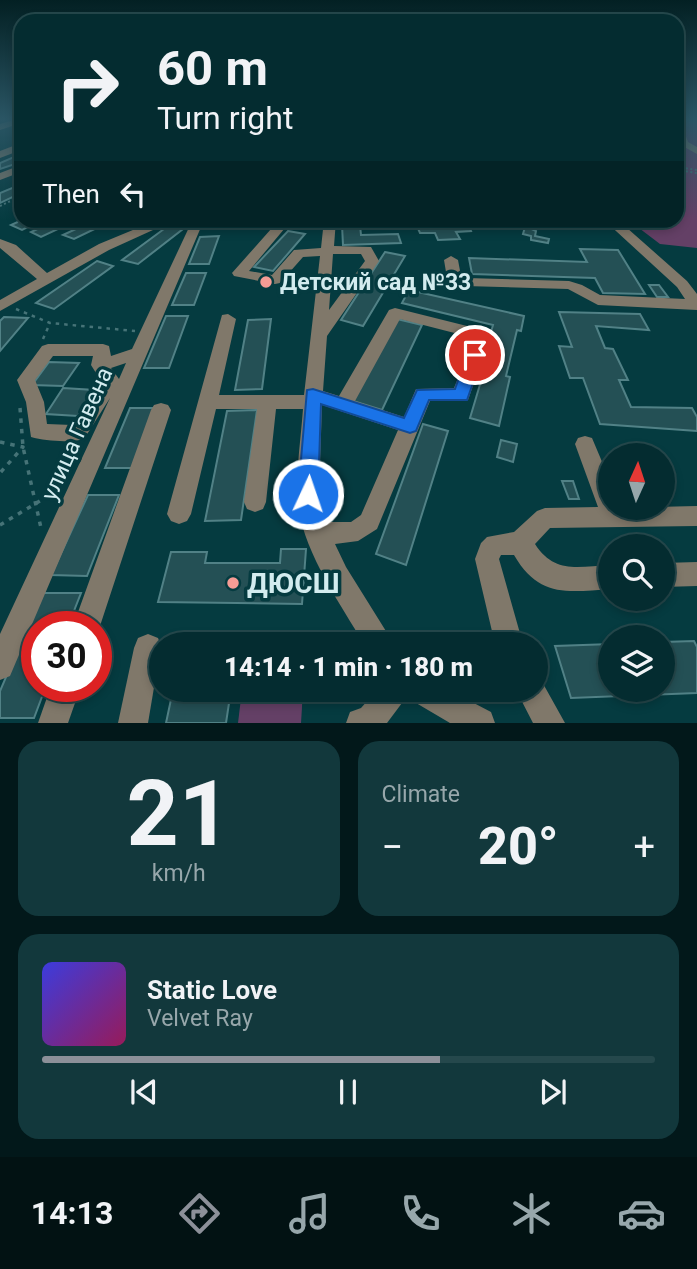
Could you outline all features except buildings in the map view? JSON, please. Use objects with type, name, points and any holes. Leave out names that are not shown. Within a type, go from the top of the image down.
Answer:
[{"type":"street","points":[[1,305],[104,247],[150,228]]},
{"type":"street","name":"улица Гавена","points":[[0,666],[196,228]]},
{"type":"street","points":[[279,228],[239,273],[275,280],[299,253],[366,250],[372,261],[319,335]]},
{"type":"street","points":[[329,228],[313,398],[308,494],[316,532],[337,576],[372,632]]},
{"type":"street","points":[[620,228],[682,284],[697,304]]},
{"type":"street","points":[[0,243],[11,248],[45,279]]},
{"type":"street","points":[[451,260],[454,278],[465,282],[569,285],[598,300],[697,304]]},
{"type":"street","points":[[316,532],[352,533],[363,529],[423,394],[461,395],[482,335],[395,313],[344,405]]},
{"type":"street","points":[[179,514],[228,320]]},
{"type":"street","points":[[103,349],[100,365],[111,381],[77,433],[38,431],[35,402],[26,380],[48,350],[103,349]]},
{"type":"street","points":[[100,365],[139,353]]},
{"type":"street","points":[[208,402],[267,402],[313,398],[410,426]]},
{"type":"street","points":[[255,502],[267,402]]},
{"type":"street","points":[[91,611],[161,410]]},
{"type":"street","points":[[585,444],[598,478]]},
{"type":"street","points":[[676,516],[697,516]]},
{"type":"street","points":[[506,632],[486,559],[489,550],[496,544],[520,542],[545,518],[598,517]]},
{"type":"street","points":[[520,542],[539,572],[552,579],[598,577]]},
{"type":"street","points":[[675,575],[697,574]]},
{"type":"street","points":[[133,723],[148,648]]},
{"type":"street","points":[[53,723],[60,702]]},
{"type":"street","points":[[361,723],[371,719],[386,702]]},
{"type":"street","points":[[442,702],[480,723]]},
{"type":"street","points":[[538,702],[550,723]]},
{"type":"path","points":[[1,305],[50,323],[148,332]]},
{"type":"path","points":[[0,442],[23,447],[0,473]]},
{"type":"path","points":[[0,525],[60,488],[81,483]]},
{"type":"shaded area","points":[[684,153],[697,153],[697,248],[660,244],[639,228],[684,228]]},
{"type":"shaded area","points":[[241,702],[302,702],[301,723],[238,723]]},
{"type":"place","name":"Детский сад №33","points":[[266,282]]},
{"type":"place","name":"ДЮСШ","points":[[233,583]]},
{"type":"route","points":[[308,494],[313,395],[410,426],[423,394],[461,395],[475,355]]}]
